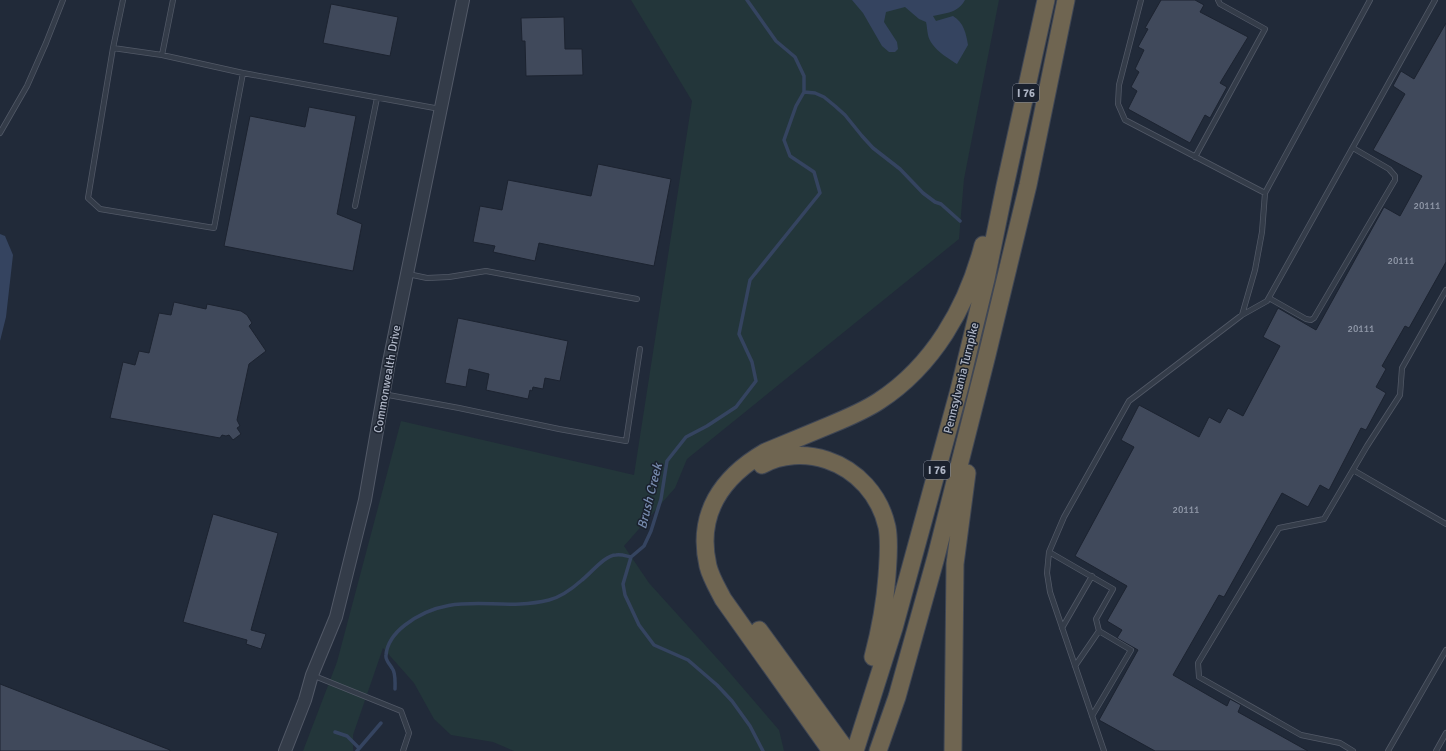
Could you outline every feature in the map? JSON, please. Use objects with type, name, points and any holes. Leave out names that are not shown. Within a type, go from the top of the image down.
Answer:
[{"type":"highway","name":"Pennsylvania Turnpike","points":[[854,751],[896,620],[957,398],[986,279],[1046,0]]},
{"type":"highway","name":"Pennsylvania Turnpike","points":[[878,751],[897,697],[934,564],[987,355],[1028,185],[1066,0]]},
{"type":"highway","points":[[848,751],[805,702],[724,599],[716,585],[708,567],[705,532],[711,509],[722,487],[740,468],[752,459],[765,452],[858,413],[879,401],[916,370],[932,352],[955,318],[968,290],[979,260],[994,204],[1005,186]]},
{"type":"highway","points":[[953,751],[955,564],[967,474],[987,355]]},
{"type":"highway","points":[[832,751],[805,702],[727,585],[717,557],[716,543],[720,515],[732,490],[741,479],[764,464],[774,459],[787,456],[803,455],[819,457],[836,463],[852,472],[864,482],[875,497],[882,510],[887,527],[888,551],[885,600],[879,636],[866,687],[854,751]]},
{"type":"street","name":"Commonwealth Drive","points":[[285,751],[305,700],[312,675],[336,617],[365,500],[407,274],[463,0]]},
{"type":"lane","points":[[0,133],[27,86],[63,0]]},
{"type":"lane","points":[[123,0],[113,48],[88,198],[100,209],[214,228],[243,73]]},
{"type":"lane","points":[[162,55],[173,0]]},
{"type":"lane","points":[[1141,0],[1119,85],[1118,104],[1125,120],[1265,193]]},
{"type":"lane","points":[[1195,157],[1265,29],[1220,4],[1218,0]]},
{"type":"lane","points":[[1242,315],[1255,270],[1262,232],[1265,193],[1370,0]]},
{"type":"lane","points":[[1104,751],[1050,592],[1047,573],[1049,552],[1064,517],[1130,401],[1242,315],[1267,301],[1435,0]]},
{"type":"lane","points":[[113,48],[162,55],[243,73],[440,109]]},
{"type":"lane","points":[[355,206],[377,98]]},
{"type":"lane","points":[[1269,298],[1306,319],[1311,320],[1314,318],[1395,180],[1393,172],[1353,148]]},
{"type":"lane","points":[[407,274],[427,278],[448,277],[486,271],[637,298]]},
{"type":"lane","points":[[1353,751],[1340,743],[1301,735],[1199,677],[1198,663],[1279,528],[1324,519],[1352,470],[1400,395],[1402,368],[1446,290]]},
{"type":"lane","points":[[384,394],[626,441],[640,349]]},
{"type":"lane","points":[[1352,470],[1446,524]]},
{"type":"lane","points":[[1049,552],[1113,589],[1096,619],[1099,632],[1131,650],[1092,716]]},
{"type":"lane","points":[[1062,628],[1092,576]]},
{"type":"lane","points":[[1075,666],[1099,632]]},
{"type":"lane","points":[[1388,751],[1446,650]]},
{"type":"lane","points":[[312,675],[401,711],[409,733],[403,751]]},
{"type":"lane","points":[[1436,751],[1446,733]]},
{"type":"green space","points":[[631,0],[999,0],[964,179],[959,239],[687,459],[675,488],[624,546],[649,583],[779,730],[784,751],[514,751],[493,742],[451,735],[434,719],[414,683],[383,648],[353,735],[353,751],[303,751],[337,662],[401,421],[634,475],[692,101]]},
{"type":"water","points":[[852,0],[965,0],[959,8],[955,10],[933,16],[936,21],[953,16],[957,19],[964,29],[968,45],[957,64],[940,52],[932,44],[928,35],[926,22],[919,19],[905,7],[886,12],[884,22],[897,42],[898,49],[895,52],[889,52],[882,46],[863,13]]},
{"type":"water","points":[[0,234],[5,236],[13,255],[6,317],[0,341]]},
{"type":"building","points":[[1161,0],[1195,0],[1204,5],[1200,12],[1248,37],[1220,83],[1227,87],[1210,118],[1205,115],[1190,143],[1128,109],[1137,91],[1131,87],[1139,72],[1135,69],[1144,50],[1138,47],[1148,29],[1145,28]]},
{"type":"building","points":[[331,4],[398,17],[390,56],[323,43]]},
{"type":"building","points":[[564,17],[565,49],[582,49],[583,75],[526,76],[525,41],[522,41],[521,18]]},
{"type":"building","points":[[1446,23],[1446,262],[1409,328],[1405,326],[1382,366],[1386,369],[1376,387],[1386,393],[1366,430],[1361,428],[1329,490],[1320,485],[1308,507],[1282,493],[1224,597],[1219,595],[1173,675],[1227,706],[1230,699],[1241,705],[1238,712],[1308,751],[1155,751],[1099,720],[1138,650],[1117,638],[1122,630],[1107,621],[1127,586],[1075,556],[1134,447],[1121,440],[1139,405],[1199,437],[1209,417],[1220,423],[1228,408],[1243,416],[1280,346],[1263,337],[1278,308],[1316,330],[1384,207],[1400,216],[1422,176],[1373,150],[1405,94],[1393,86],[1401,71],[1414,79]]},
{"type":"building","points":[[309,107],[356,116],[337,214],[362,224],[353,271],[224,246],[250,116],[305,127]]},
{"type":"building","points":[[598,164],[671,179],[654,266],[539,243],[535,261],[493,252],[495,246],[473,242],[480,206],[502,210],[508,180],[591,196]]},
{"type":"building","points":[[174,302],[206,309],[207,304],[241,311],[247,315],[252,323],[249,326],[266,351],[249,364],[237,420],[240,426],[237,428],[241,434],[233,440],[229,435],[222,435],[220,438],[110,418],[123,362],[135,365],[139,351],[149,353],[159,313],[171,315]]},
{"type":"building","points":[[458,318],[568,341],[560,381],[545,378],[543,389],[533,387],[532,391],[530,390],[528,399],[486,390],[489,374],[469,369],[466,387],[445,383]]},
{"type":"building","points":[[213,514],[278,533],[251,630],[266,634],[261,649],[246,644],[247,640],[183,622]]},
{"type":"building","points":[[0,684],[170,750],[170,751],[0,751]]},
{"type":"waterway","name":"Brush Creek","points":[[747,0],[776,41],[795,57],[804,76],[804,92],[796,106],[784,140],[790,156],[814,172],[820,193],[750,280],[739,334],[752,362],[756,381],[736,407],[707,426],[686,437],[667,461],[661,499],[651,531],[644,546],[631,557],[623,584],[625,595],[639,625],[654,645],[688,660],[717,685],[732,701],[750,726],[763,751]]},
{"type":"waterway","points":[[804,92],[815,93],[824,97],[835,106],[845,115],[873,148],[900,169],[923,193],[935,202],[941,204],[960,221]]},
{"type":"waterway","points":[[395,689],[394,672],[386,658],[388,646],[395,634],[405,625],[423,614],[440,607],[458,604],[511,604],[549,600],[558,597],[571,589],[607,558],[618,555],[631,557]]},
{"type":"waterway","points":[[357,751],[381,723]]},
{"type":"waterway","points":[[335,732],[347,736],[359,748]]}]
